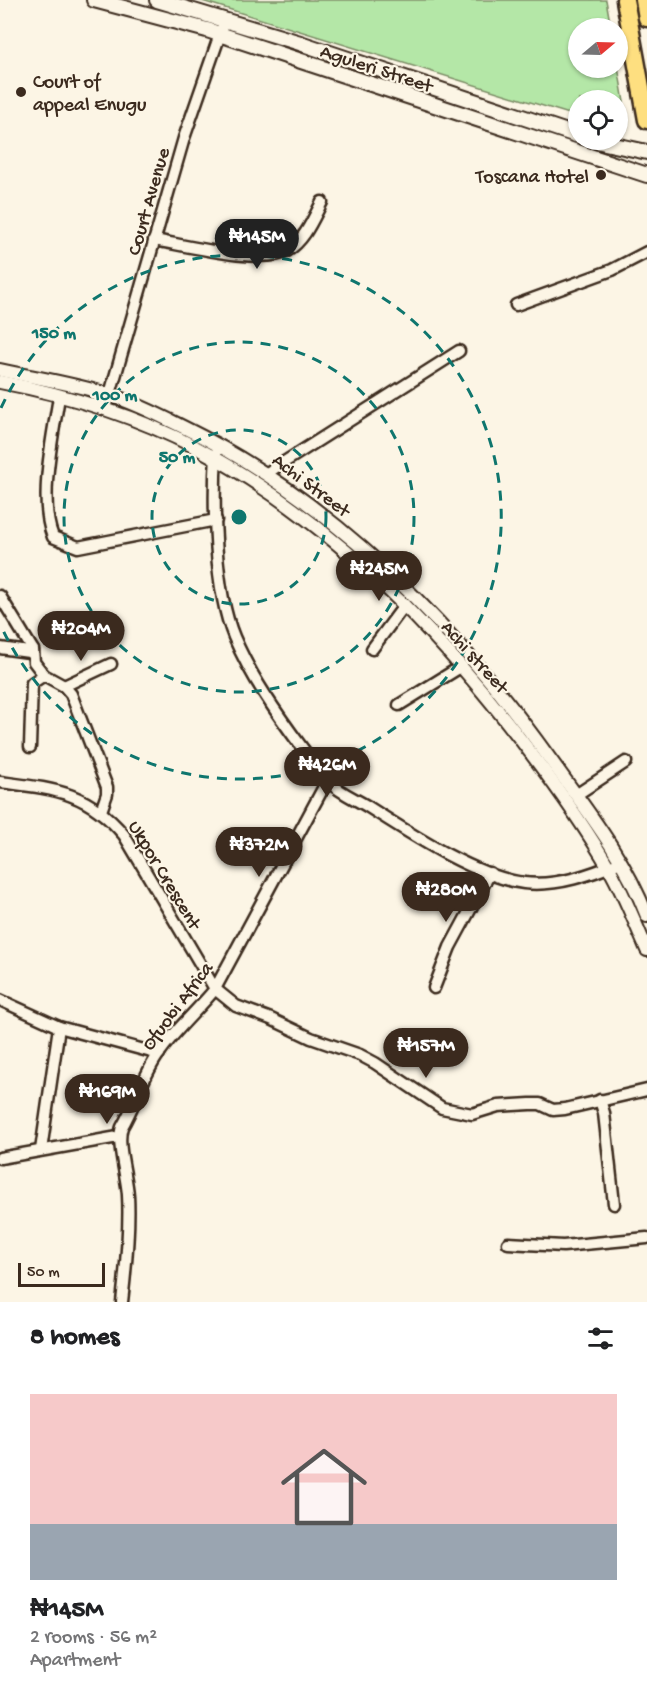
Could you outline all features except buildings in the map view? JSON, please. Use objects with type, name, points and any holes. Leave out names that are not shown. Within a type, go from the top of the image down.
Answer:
[{"type":"main road","name":"Aguleri Street","points":[[94,0],[219,34],[647,175]]},
{"type":"main road","name":"Aguleri Street","points":[[157,0],[297,42],[568,132]]},
{"type":"main road","points":[[625,0],[647,120]]},
{"type":"main road","points":[[644,0],[647,18]]},
{"type":"main road","points":[[628,148],[647,152]]},
{"type":"street","name":"Court Avenue","points":[[106,408],[184,138],[225,20]]},
{"type":"street","points":[[154,240],[252,256],[286,252],[307,231],[322,202]]},
{"type":"street","points":[[516,305],[612,270],[647,252]]},
{"type":"street","points":[[267,473],[459,351]]},
{"type":"street","name":"Achi Street","points":[[0,370],[111,395],[146,408],[217,443],[267,473],[351,538],[455,639],[507,700],[598,825],[621,862],[647,916]]},
{"type":"street","name":"Achi street","points":[[0,382],[106,408],[160,431],[216,459],[285,504],[326,535],[404,606],[462,666],[550,779],[609,867],[647,951]]},
{"type":"street","points":[[59,397],[52,439],[47,505],[49,526],[53,537],[78,547],[216,520]]},
{"type":"street","points":[[217,443],[216,520],[219,576],[226,614],[234,637],[255,679],[277,714],[327,781],[435,848],[490,873],[512,880],[534,883],[575,878],[621,862]]},
{"type":"street","points":[[0,596],[33,650],[34,662],[44,675],[64,686],[71,694],[107,787],[101,811]]},
{"type":"street","points":[[372,649],[404,606]]},
{"type":"street","points":[[0,648],[29,652],[33,650]]},
{"type":"street","points":[[64,686],[111,664]]},
{"type":"street","points":[[399,705],[462,666]]},
{"type":"street","points":[[30,747],[32,683],[44,675]]},
{"type":"street","points":[[576,795],[626,762]]},
{"type":"street","name":"Ofuobi Africa","points":[[118,1137],[159,1054],[190,1014],[201,1006],[214,989],[327,781]]},
{"type":"street","name":"Ukpor Crescent","points":[[0,782],[56,790],[79,798],[101,811],[112,821],[124,835],[214,989]]},
{"type":"street","points":[[434,988],[450,946],[490,873]]},
{"type":"street","points":[[214,989],[236,1006],[311,1038],[360,1055],[442,1108],[472,1114],[498,1106],[540,1104],[554,1110],[647,1090]]},
{"type":"street","points":[[0,1000],[59,1027],[159,1054]]},
{"type":"street","points":[[41,1150],[59,1027]]},
{"type":"street","points":[[600,1100],[604,1113],[614,1204]]},
{"type":"street","points":[[0,1158],[118,1137],[126,1174],[128,1197],[122,1302]]},
{"type":"street","points":[[508,1243],[563,1246],[647,1238]]},
{"type":"green space","points":[[199,0],[606,0],[609,18],[568,18],[568,78],[620,78],[622,90],[568,90],[568,114]]},
{"type":"place","name":"Court of appeal Enugu","points":[[21,92]]},
{"type":"place","name":"Toscana Hotel","points":[[601,175]]}]
